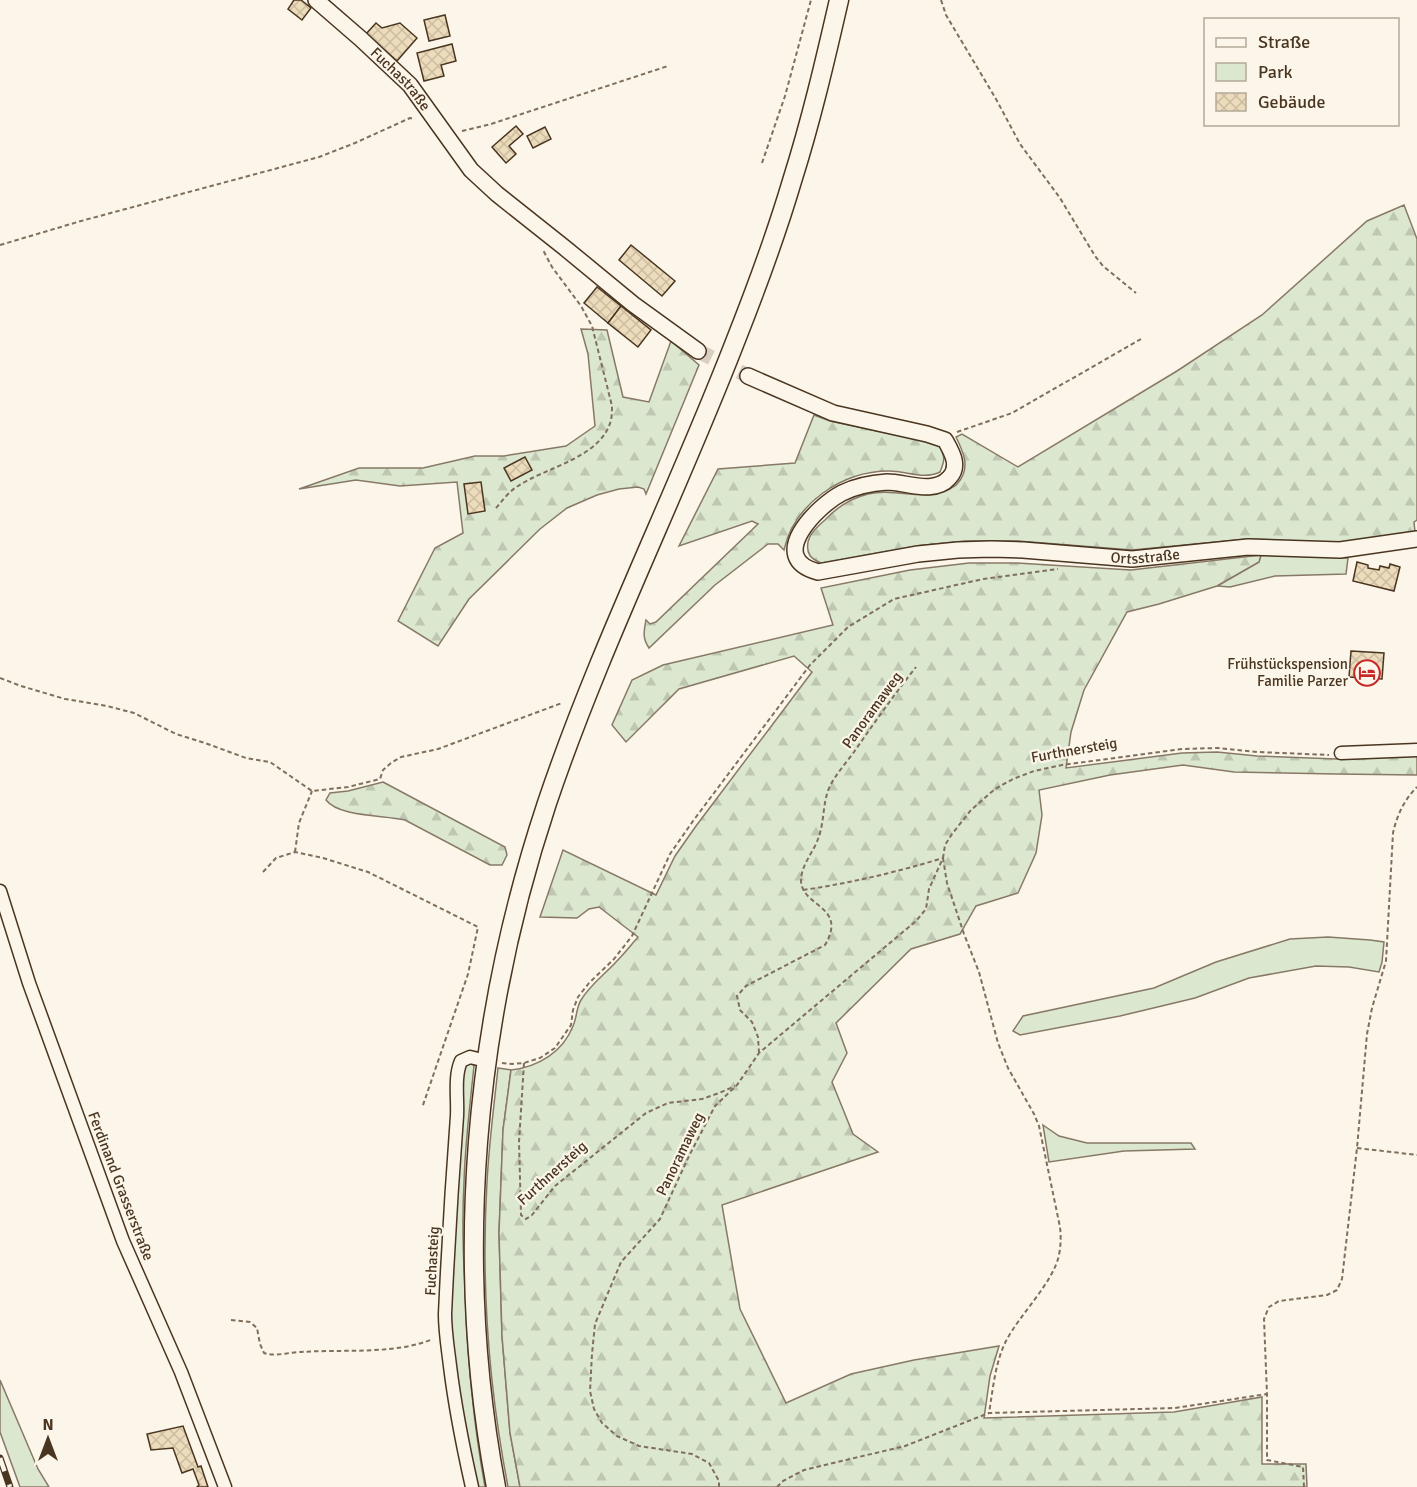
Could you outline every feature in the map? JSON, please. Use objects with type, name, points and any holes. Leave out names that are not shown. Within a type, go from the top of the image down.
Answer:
[{"type":"main road","points":[[496,1487],[483,1398],[475,1290],[476,1184],[486,1060],[509,937],[547,805],[594,676],[699,430],[764,266],[792,181],[821,78],[839,0]]},
{"type":"street","name":"Fuchastraße","points":[[316,0],[410,85],[471,170],[497,195],[633,304],[699,351]]},
{"type":"street","points":[[748,376],[833,413],[945,440]]},
{"type":"street","name":"Ortsstraße","points":[[945,440],[954,457],[954,469],[949,478],[936,485],[919,486],[889,482],[865,484],[842,493],[821,507],[806,523],[797,538],[795,553],[807,569],[818,572],[918,554],[991,549],[1132,558],[1248,547],[1340,550],[1417,539]]},
{"type":"street","points":[[1341,753],[1417,750]]},
{"type":"street","name":"Ferdinand Grasserstraße","points":[[0,891],[29,983],[123,1241],[181,1372],[225,1487]]},
{"type":"street","name":"Fuchasteig","points":[[472,1487],[459,1423],[445,1326],[458,1100],[457,1070],[461,1061],[470,1057],[486,1060]]},
{"type":"path","points":[[762,164],[785,96],[811,0]]},
{"type":"path","points":[[941,0],[946,15],[1020,144],[1060,198],[1103,266],[1136,293]]},
{"type":"path","points":[[445,134],[491,124],[668,66]]},
{"type":"path","points":[[0,245],[319,157],[410,118],[417,119]]},
{"type":"path","points":[[496,508],[514,488],[577,459],[590,449],[607,429],[612,418],[612,406],[591,326],[581,306],[541,248]]},
{"type":"path","points":[[945,440],[952,433],[1012,413],[1141,339]]},
{"type":"path","points":[[486,1060],[512,1064],[524,1063],[540,1058],[555,1048],[571,1025],[578,997],[632,936],[670,854],[810,665],[848,627],[894,599],[983,579],[1063,568]]},
{"type":"path","name":"Panoramaweg","points":[[803,890],[801,879],[804,865],[818,840],[823,825],[824,805],[830,785],[916,667]]},
{"type":"path","points":[[0,678],[65,699],[134,713],[176,735],[246,758],[270,762],[312,791],[348,787],[380,778],[383,770],[401,757],[438,749],[562,703]]},
{"type":"path","name":"Furthnersteig","points":[[759,1053],[916,921],[926,909],[929,890],[943,858],[945,845],[952,834],[971,810],[995,789],[1013,779],[1034,771],[1073,763],[1182,749],[1218,748],[1329,755],[1341,753]]},
{"type":"path","points":[[1304,1487],[1303,1467],[1267,1460],[1264,1319],[1269,1307],[1279,1301],[1328,1295],[1337,1290],[1342,1279],[1367,1034],[1386,961],[1392,833],[1396,816],[1409,794],[1417,787]]},
{"type":"path","points":[[295,852],[299,823],[312,791]]},
{"type":"path","points":[[263,872],[276,858],[295,852],[343,863],[368,872],[478,927],[468,974],[422,1108]]},
{"type":"path","points":[[803,890],[882,876],[943,858],[947,883],[979,972],[998,1043],[1008,1068],[1039,1126],[1060,1227],[1059,1256],[1053,1271],[1013,1328],[1005,1344],[995,1375],[989,1413]]},
{"type":"path","points":[[759,1053],[758,1037],[752,1022],[740,1010],[737,996],[746,986],[825,945],[831,936],[832,923],[825,910],[803,890]]},
{"type":"path","name":"Panoramaweg","points":[[719,1487],[719,1480],[709,1463],[692,1454],[639,1446],[616,1436],[602,1423],[594,1409],[590,1390],[591,1354],[595,1324],[621,1262],[660,1219],[715,1106],[737,1084],[759,1053]]},
{"type":"path","name":"Furthnersteig","points":[[524,1063],[519,1142],[521,1215],[525,1219],[532,1215],[555,1186],[646,1113],[668,1103],[702,1099],[737,1084]]},
{"type":"path","points":[[1357,1148],[1417,1155]]},
{"type":"path","points":[[231,1320],[250,1322],[257,1328],[264,1353],[270,1355],[404,1346],[437,1337],[445,1326]]},
{"type":"path","points":[[777,1487],[783,1481],[804,1470],[905,1446],[989,1413],[1174,1408],[1267,1394]]},
{"type":"green space","points":[[1404,205],[1417,239],[1417,520],[1414,522],[1415,532],[1336,543],[1248,539],[1132,550],[1018,541],[966,541],[915,546],[821,563],[810,556],[808,542],[812,533],[834,511],[850,501],[878,492],[929,495],[955,486],[964,473],[965,467],[964,455],[956,437],[962,434],[1018,467],[1177,371],[1262,315],[1367,221]]},
{"type":"green space","points":[[581,329],[607,330],[623,397],[649,402],[671,341],[699,365],[646,494],[644,489],[638,487],[619,489],[597,495],[567,508],[540,529],[469,599],[438,646],[398,621],[435,548],[463,533],[457,482],[400,486],[356,480],[299,489],[359,468],[423,468],[475,456],[504,456],[566,446],[595,426],[588,354]]},
{"type":"green space","points":[[814,415],[830,421],[940,446],[944,459],[943,465],[940,472],[927,475],[896,471],[871,473],[854,477],[823,493],[798,518],[789,533],[784,550],[778,544],[768,544],[715,585],[649,648],[644,638],[646,620],[650,624],[656,622],[758,524],[752,521],[679,546],[718,469],[795,463]]},
{"type":"green space","points":[[1261,555],[1348,558],[1346,574],[1275,576],[1230,587],[1217,586],[1259,562]]},
{"type":"green space","points":[[1261,555],[1259,562],[1217,586],[1127,612],[1084,690],[1071,732],[1066,768],[1182,753],[1217,752],[1337,759],[1417,756],[1417,775],[1234,772],[1183,765],[1110,775],[1039,790],[1042,815],[1036,853],[1018,893],[976,906],[960,934],[911,949],[836,1023],[847,1053],[832,1082],[853,1134],[878,1152],[722,1205],[740,1309],[786,1403],[851,1374],[914,1360],[999,1346],[990,1376],[984,1418],[1174,1412],[1262,1397],[1262,1464],[1306,1464],[1307,1487],[520,1487],[510,1433],[502,1336],[499,1233],[503,1130],[511,1070],[531,1066],[556,1051],[569,1035],[579,1003],[638,937],[599,907],[589,909],[577,918],[540,917],[563,850],[656,895],[675,856],[812,672],[794,656],[679,689],[626,742],[612,725],[632,680],[663,665],[833,625],[821,588],[910,570],[969,563],[1017,563],[1131,570]]},
{"type":"green space","points":[[383,782],[505,847],[507,855],[502,865],[490,865],[405,820],[341,810],[326,800],[330,793]]},
{"type":"green space","points":[[1328,937],[1384,942],[1379,972],[1349,967],[1316,966],[1249,978],[1195,998],[1120,1016],[1020,1035],[1013,1031],[1023,1016],[1154,988],[1216,962],[1290,939]]},
{"type":"green space","points":[[472,1063],[474,1066],[465,1168],[463,1249],[471,1388],[485,1487],[475,1487],[449,1326],[463,1064]]},
{"type":"green space","points":[[498,1068],[511,1070],[503,1130],[499,1233],[502,1336],[510,1433],[520,1487],[508,1487],[501,1450],[491,1374],[486,1297],[485,1220],[490,1139]]},
{"type":"green space","points":[[1043,1125],[1059,1136],[1087,1143],[1191,1143],[1195,1149],[1124,1151],[1049,1162]]},
{"type":"green space","points":[[0,1380],[38,1469],[49,1487],[20,1487],[0,1432]]},
{"type":"building","points":[[294,0],[301,0],[311,8],[302,20],[288,9]]},
{"type":"building","points":[[445,15],[450,36],[429,41],[424,20]]},
{"type":"building","points":[[376,23],[382,28],[400,23],[417,38],[397,61],[366,34]]},
{"type":"building","points":[[452,44],[456,61],[441,65],[444,76],[424,81],[417,53]]},
{"type":"building","points":[[516,126],[523,134],[509,146],[516,154],[506,163],[492,147]]},
{"type":"building","points":[[545,127],[551,139],[533,148],[527,136]]},
{"type":"building","points":[[631,245],[675,281],[662,296],[619,260]]},
{"type":"building","points":[[597,287],[621,306],[608,323],[584,303]]},
{"type":"building","points":[[621,306],[651,330],[638,347],[608,323]]},
{"type":"building","points":[[525,457],[532,470],[511,481],[504,468]]},
{"type":"building","points":[[481,482],[485,511],[468,514],[464,484]]},
{"type":"building","points":[[1357,562],[1368,565],[1368,568],[1379,570],[1380,566],[1389,568],[1390,564],[1400,567],[1394,591],[1353,581]]},
{"type":"building","points":[[1351,651],[1384,653],[1382,679],[1349,677]]},
{"type":"building","points":[[183,1426],[208,1487],[197,1487],[199,1485],[193,1469],[182,1473],[173,1448],[151,1450],[147,1434]]},
{"type":"tunnel","points":[[698,351],[748,376]]},
{"type":"railway","points":[[0,1458],[10,1487]]},
{"type":"place","name":"Frühstückspension Familie Parzer","points":[[1367,673]]}]
